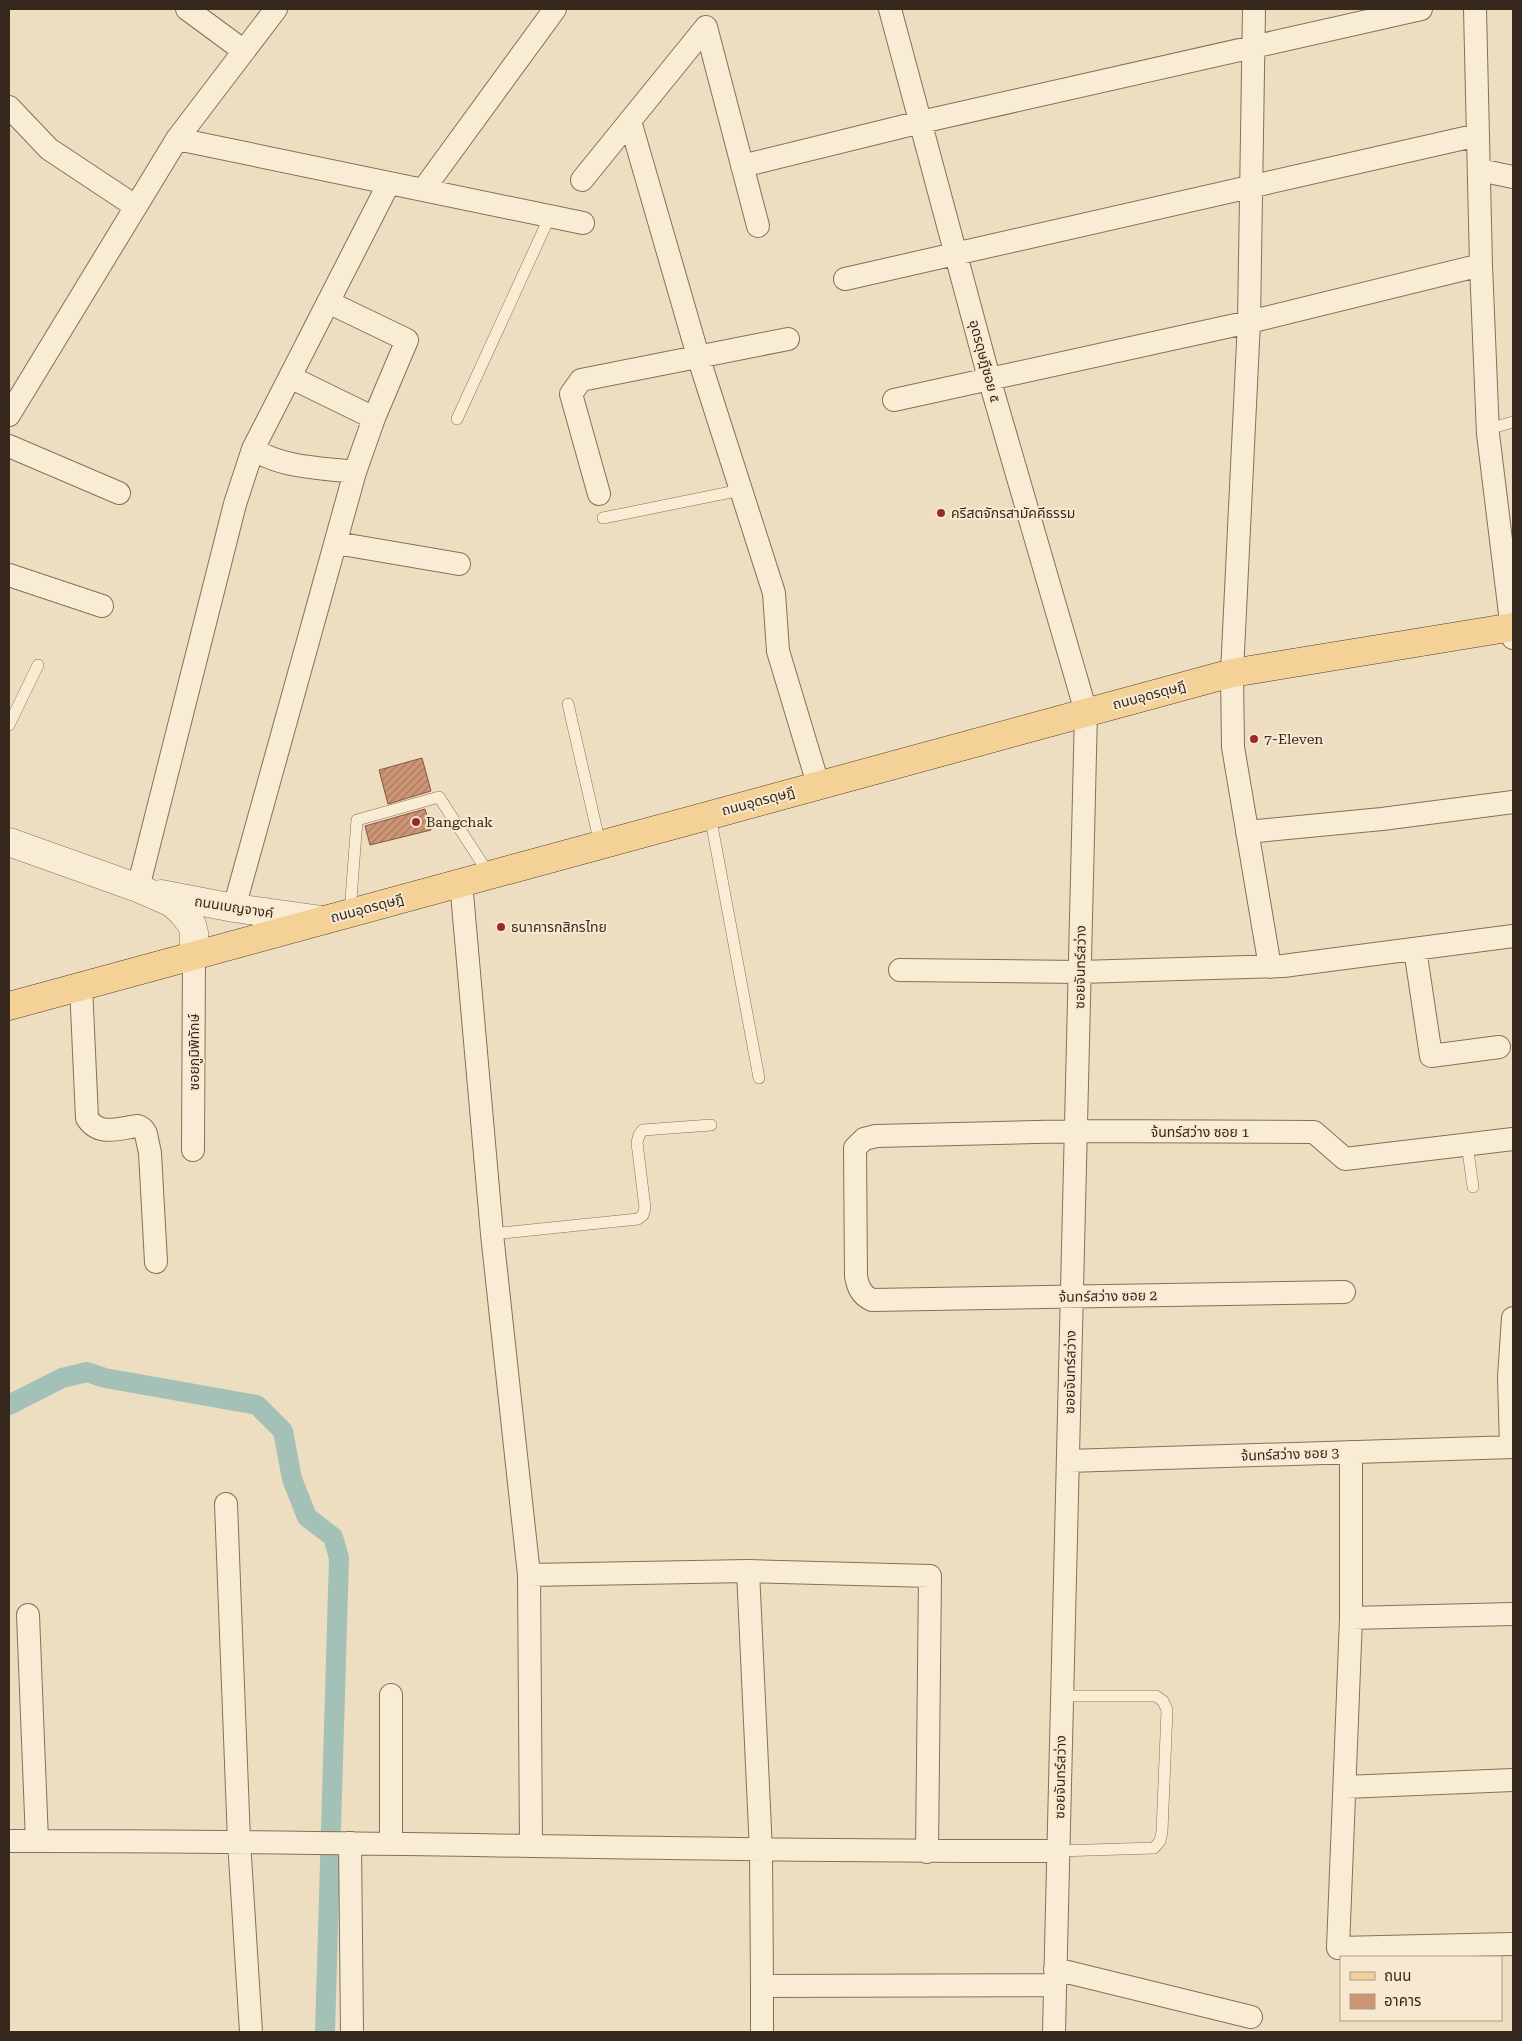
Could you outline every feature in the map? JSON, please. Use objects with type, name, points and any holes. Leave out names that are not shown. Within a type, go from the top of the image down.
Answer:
[{"type":"main road","name":"ถนนอุดรดุษฎี","points":[[9,1006],[818,784],[1232,673],[1513,630]]},
{"type":"street","points":[[187,9],[244,51]]},
{"type":"street","points":[[9,415],[176,139],[276,9]]},
{"type":"street","points":[[423,190],[555,9]]},
{"type":"street","name":"อุดรดุษฎีซอย ๕","points":[[890,9],[989,378],[1086,712]]},
{"type":"street","points":[[1254,9],[1249,322],[1232,673],[1233,747],[1270,967]]},
{"type":"street","points":[[742,166],[921,122],[1421,9]]},
{"type":"street","points":[[1475,9],[1480,265],[1488,429],[1513,630]]},
{"type":"street","points":[[582,180],[706,27],[758,226]]},
{"type":"street","points":[[9,107],[49,149],[135,206]]},
{"type":"street","points":[[630,121],[698,356],[774,593],[778,651],[818,784]]},
{"type":"street","points":[[845,279],[1478,135]]},
{"type":"street","points":[[176,139],[583,223]]},
{"type":"street","points":[[1479,170],[1513,177]]},
{"type":"street","points":[[143,890],[235,504],[253,449],[390,183]]},
{"type":"street","points":[[894,400],[1249,322],[1480,265]]},
{"type":"street","points":[[234,908],[355,472],[374,418],[407,340],[328,302]]},
{"type":"street","points":[[599,494],[571,394],[581,380],[788,339]]},
{"type":"street","points":[[290,377],[374,418]]},
{"type":"street","points":[[9,446],[119,493]]},
{"type":"street","points":[[253,449],[265,457],[355,472]]},
{"type":"street","points":[[336,543],[459,564]]},
{"type":"street","points":[[9,575],[102,606]]},
{"type":"street","name":"ซอยจันทร์สว่าง","points":[[1054,2032],[1086,712]]},
{"type":"street","points":[[1247,832],[1382,819],[1513,802]]},
{"type":"street","name":"ถนนเบญจางค์","points":[[9,842],[143,890],[172,903],[189,921],[194,933],[194,955]]},
{"type":"street","points":[[461,882],[492,1234],[529,1575],[531,1846]]},
{"type":"street","name":"ถนนเบญจางค์","points":[[143,890],[234,908],[322,920]]},
{"type":"street","points":[[900,970],[1080,972],[1270,967],[1513,936]]},
{"type":"street","points":[[1415,949],[1431,1056],[1499,1047]]},
{"type":"street","name":"ซอยภูมิพิทักษ์","points":[[193,1150],[194,955]]},
{"type":"street","points":[[81,986],[87,1118],[92,1126],[100,1130],[138,1126],[143,1128],[146,1134],[152,1172],[156,1262]]},
{"type":"street","name":"จ้นทร์สว่าง ซอย 1","points":[[872,1300],[862,1293],[856,1276],[855,1148],[864,1139],[876,1136],[1076,1132],[1314,1132],[1345,1159],[1513,1139]]},
{"type":"street","name":"จ้นทร์สว่าง ซอย 2","points":[[872,1300],[1344,1292]]},
{"type":"street","points":[[1512,1447],[1509,1377],[1513,1318]]},
{"type":"street","name":"จ้นทร์สว่าง ซอย 3","points":[[1068,1460],[1512,1447]]},
{"type":"street","points":[[1352,1452],[1351,1618],[1338,1948],[1513,1944]]},
{"type":"street","points":[[226,1504],[240,1841],[251,2032]]},
{"type":"street","points":[[529,1575],[748,1571],[930,1576],[927,1852]]},
{"type":"street","points":[[748,1571],[761,1851],[762,2032]]},
{"type":"street","points":[[1351,1618],[1513,1614]]},
{"type":"street","points":[[28,1615],[38,1841]]},
{"type":"street","points":[[391,1695],[391,1844]]},
{"type":"street","points":[[1345,1787],[1513,1780]]},
{"type":"street","points":[[9,1841],[318,1842],[761,1851],[1058,1851]]},
{"type":"street","points":[[346,1843],[352,2032]]},
{"type":"street","points":[[762,1986],[1055,1977],[1251,2017]]},
{"type":"lane","points":[[457,420],[550,216]]},
{"type":"lane","points":[[1488,429],[1513,422]]},
{"type":"lane","points":[[603,518],[741,490]]},
{"type":"lane","points":[[9,725],[38,665]]},
{"type":"lane","points":[[568,704],[600,844]]},
{"type":"lane","points":[[350,912],[357,820],[439,797],[489,874]]},
{"type":"lane","points":[[710,814],[759,1078]]},
{"type":"lane","points":[[492,1234],[638,1219],[643,1215],[645,1208],[637,1143],[639,1135],[643,1130],[711,1125]]},
{"type":"lane","points":[[1467,1144],[1473,1187]]},
{"type":"lane","points":[[1058,1851],[1154,1848],[1160,1841],[1167,1710],[1163,1701],[1156,1696],[1062,1696]]},
{"type":"building","points":[[422,758],[431,791],[388,804],[379,770]]},
{"type":"building","points":[[425,809],[431,830],[370,845],[365,826]]},
{"type":"waterway","points":[[9,1405],[62,1378],[87,1372],[105,1378],[257,1405],[283,1431],[292,1479],[307,1517],[333,1537],[339,1558],[325,2032]]},
{"type":"place","name":"ครีสตจักรสามัคคีธรรม","points":[[941,513]]},
{"type":"place","name":"7-Eleven","points":[[1254,739]]},
{"type":"place","name":"Bangchak","points":[[416,822]]},
{"type":"place","name":"ธนาคารกสิกรไทย","points":[[501,927]]}]
